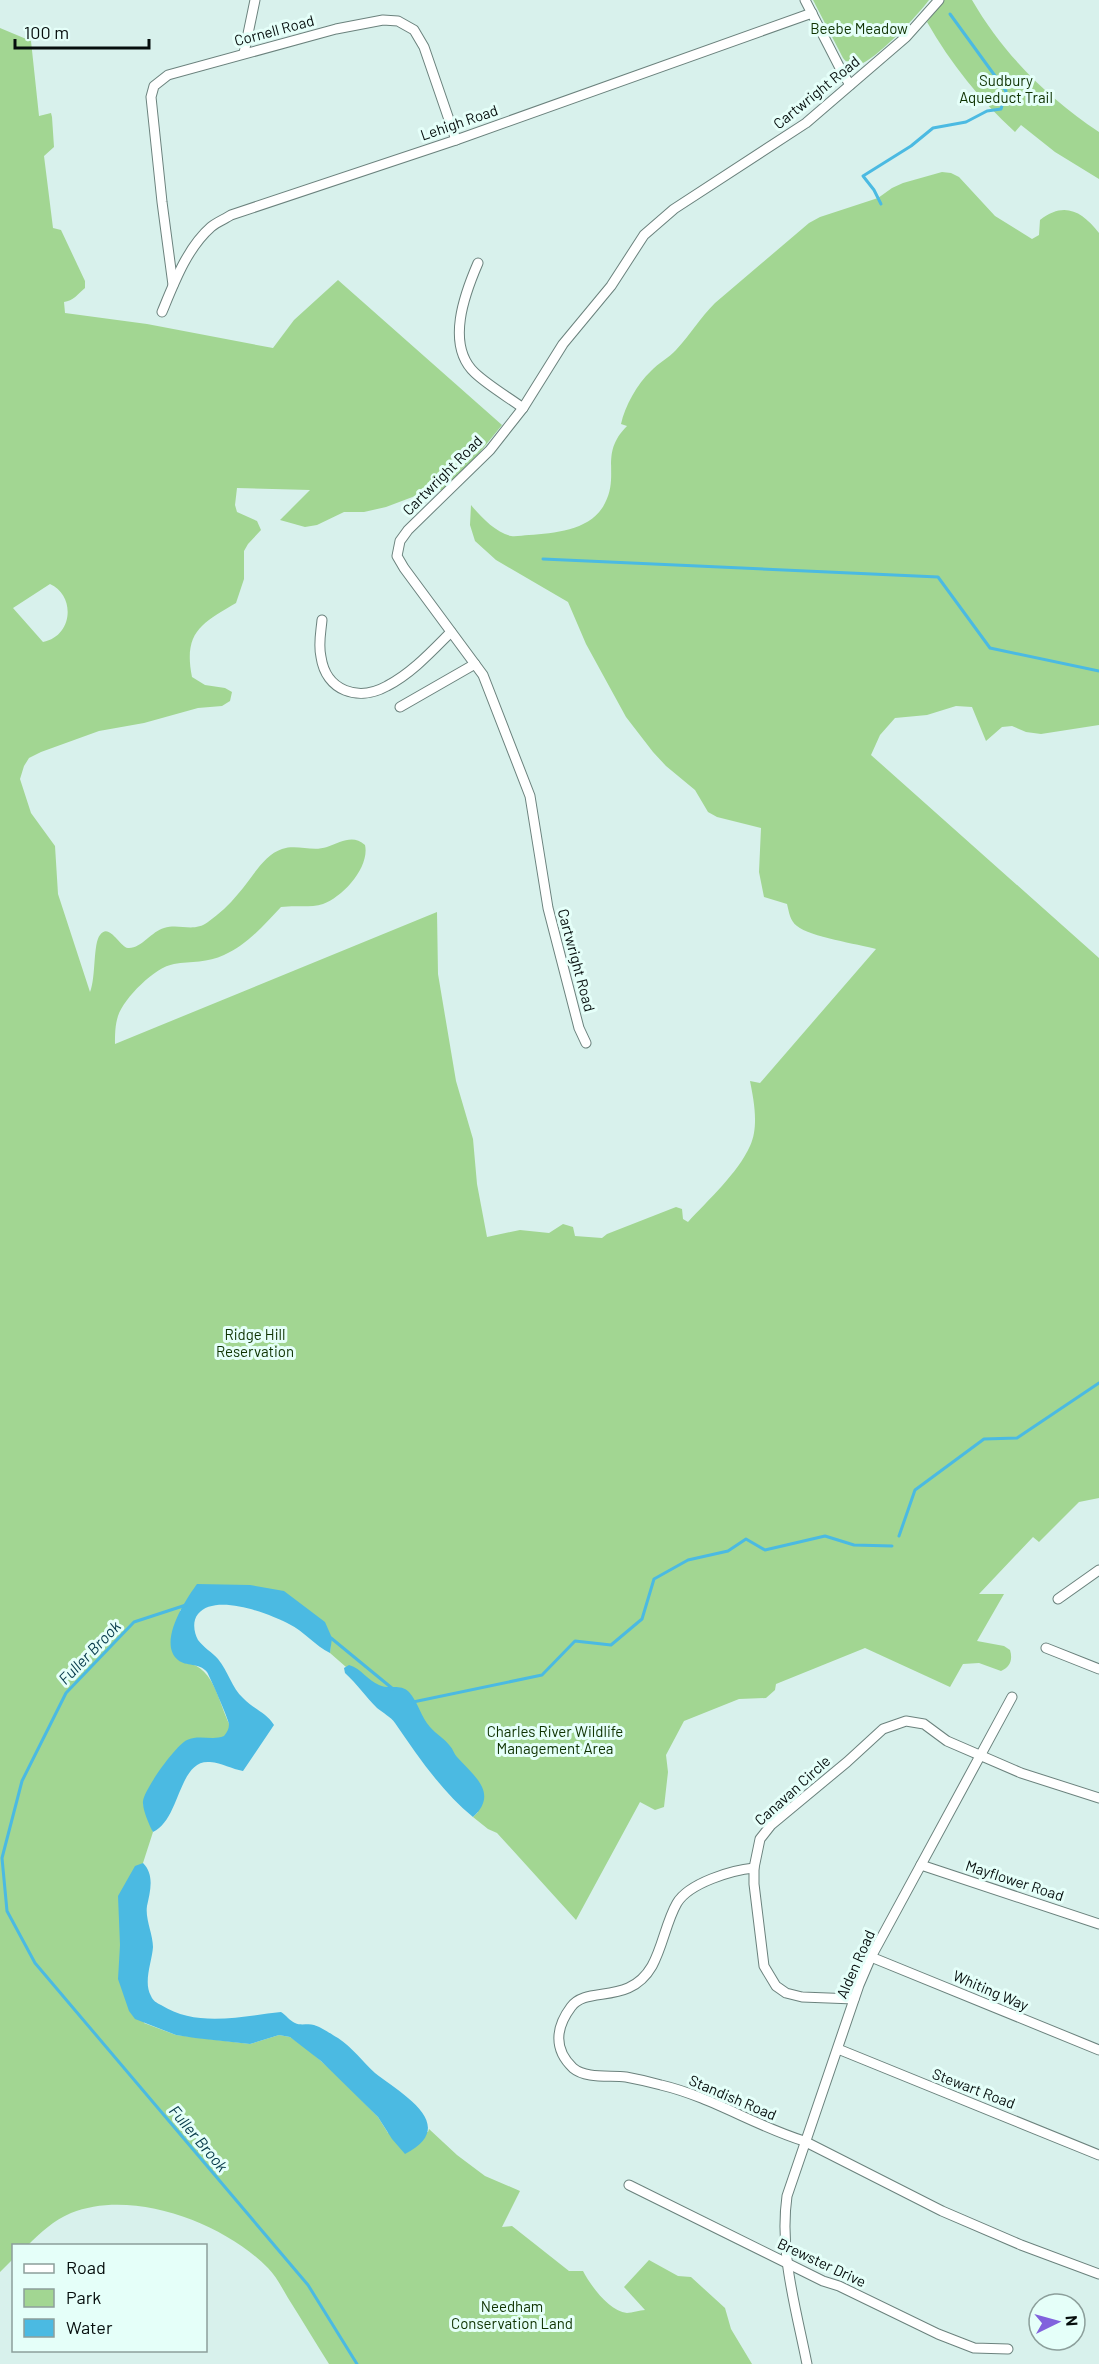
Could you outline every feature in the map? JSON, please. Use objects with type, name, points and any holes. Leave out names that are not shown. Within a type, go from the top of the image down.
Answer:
[{"type":"street","points":[[243,53],[255,0]]},
{"type":"street","points":[[805,0],[840,70],[850,85]]},
{"type":"street","name":"Cartwright Road","points":[[586,1043],[579,1028],[548,908],[530,796],[483,675],[404,568],[397,556],[400,541],[408,530],[474,468],[524,408],[563,344],[611,286],[644,235],[674,209],[806,123],[913,30],[939,0]]},
{"type":"street","name":"Lehigh Road","points":[[162,312],[173,285],[198,241],[213,225],[231,215],[456,140],[812,13]]},
{"type":"street","name":"Cornell Road","points":[[173,285],[151,97],[154,86],[168,75],[336,29],[383,20],[398,21],[414,30],[424,47],[456,140]]},
{"type":"street","points":[[478,263],[465,296],[461,321],[461,346],[474,372],[524,408]]},
{"type":"street","points":[[322,620],[319,645],[327,678],[340,688],[354,694],[375,691],[388,686],[425,658],[451,632]]},
{"type":"street","points":[[400,707],[476,664]]},
{"type":"street","points":[[1058,1599],[1076,1584],[1099,1570]]},
{"type":"street","points":[[1046,1648],[1099,1669]]},
{"type":"street","name":"Alden Road","points":[[807,2364],[787,2263],[783,2221],[787,2196],[804,2141],[871,1957],[1012,1697]]},
{"type":"street","name":"Canavan Circle","points":[[854,1999],[802,1997],[786,1993],[776,1986],[764,1966],[754,1868],[760,1839],[771,1825],[883,1729],[906,1720],[924,1724],[947,1741],[1021,1773],[1099,1798]]},
{"type":"street","name":"Mayflower Road","points":[[921,1864],[1099,1924]]},
{"type":"street","name":"Standish Road","points":[[754,1868],[720,1874],[685,1894],[678,1901],[658,1955],[646,1976],[629,1989],[584,1999],[573,2004],[562,2020],[558,2035],[566,2059],[574,2069],[586,2074],[627,2078],[700,2096],[785,2135],[804,2141],[942,2211],[1021,2245],[1099,2274]]},
{"type":"street","name":"Whiting Way","points":[[871,1957],[1099,2050]]},
{"type":"street","name":"Stewart Road","points":[[838,2049],[1099,2155]]},
{"type":"street","name":"Brewster Drive","points":[[629,2185],[947,2338],[974,2348],[1008,2349]]},
{"type":"green space","name":"Beebe Meadow","points":[[813,0],[929,0],[908,25],[879,52],[863,63],[855,65],[843,58]]},
{"type":"green space","name":"Sudbury Aqueduct Trail","points":[[944,0],[972,0],[998,39],[1028,74],[1080,119],[1099,132],[1099,179],[1055,152],[1021,125],[1015,132],[978,94],[956,67],[927,22]]},
{"type":"green space","name":"Ridge Hill Reservation","points":[[0,28],[31,41],[39,116],[51,113],[52,117],[54,147],[44,156],[53,228],[61,230],[85,281],[85,288],[73,299],[64,302],[65,313],[147,324],[273,348],[294,320],[338,280],[502,425],[472,462],[443,490],[431,490],[386,507],[364,512],[344,512],[317,525],[305,527],[280,520],[310,490],[237,488],[235,505],[237,512],[257,521],[261,530],[244,551],[244,579],[236,603],[205,623],[193,639],[190,649],[192,677],[205,685],[225,688],[232,692],[230,701],[222,706],[198,708],[144,723],[99,731],[41,752],[29,758],[20,779],[31,813],[55,846],[58,894],[90,992],[96,945],[103,932],[107,931],[128,948],[133,948],[164,928],[197,927],[212,919],[227,906],[263,862],[275,852],[293,847],[316,849],[351,839],[365,845],[363,863],[359,871],[346,888],[331,900],[313,906],[281,907],[255,934],[232,951],[218,958],[166,966],[141,984],[121,1009],[116,1023],[115,1044],[437,912],[438,974],[456,1081],[473,1139],[477,1184],[487,1237],[520,1230],[549,1233],[563,1224],[573,1227],[575,1236],[602,1238],[676,1207],[682,1209],[683,1219],[688,1222],[730,1176],[750,1146],[755,1122],[750,1081],[760,1083],[876,949],[803,930],[793,922],[787,904],[764,897],[759,872],[761,828],[717,817],[708,812],[695,790],[653,752],[626,717],[586,644],[568,602],[496,560],[475,541],[470,525],[471,505],[494,528],[513,536],[561,531],[591,519],[599,512],[609,493],[614,446],[627,426],[621,424],[625,410],[641,382],[676,350],[715,303],[809,223],[820,217],[878,198],[903,183],[942,172],[959,177],[995,216],[1032,239],[1039,235],[1040,220],[1049,214],[1065,210],[1079,214],[1099,233],[1099,725],[1041,734],[1026,732],[1012,726],[1002,727],[986,741],[972,707],[956,706],[927,715],[895,718],[880,735],[871,755],[1099,958],[1099,1498],[1079,1502],[1039,1542],[1033,1537],[979,1594],[1004,1594],[977,1641],[1004,1646],[1010,1650],[1009,1665],[1001,1671],[979,1663],[963,1664],[950,1687],[865,1648],[776,1684],[775,1690],[766,1698],[739,1699],[684,1721],[666,1755],[668,1772],[664,1807],[655,1810],[640,1802],[576,1920],[497,1833],[473,1817],[478,1812],[346,1667],[330,1653],[331,1641],[296,1616],[216,1600],[180,1610],[186,1663],[196,1666],[210,1680],[232,1729],[228,1740],[161,1771],[143,1804],[153,1832],[143,1863],[129,1878],[144,2023],[176,2035],[250,2044],[279,2035],[290,2037],[304,2046],[339,2077],[378,2117],[388,2133],[428,2132],[429,2129],[457,2155],[485,2176],[520,2191],[502,2227],[512,2226],[569,2271],[583,2271],[596,2290],[614,2308],[627,2313],[645,2310],[624,2287],[649,2260],[678,2276],[691,2277],[725,2308],[731,2329],[752,2364],[329,2364],[268,2268],[227,2237],[203,2224],[176,2214],[149,2208],[122,2205],[95,2206],[71,2213],[42,2231],[29,2244],[12,2244],[12,2260],[0,2272]],"holes":[[[50,584],[64,597],[68,615],[65,624],[53,638],[43,642],[13,608]]]},
{"type":"water","points":[[197,1584],[250,1585],[284,1591],[325,1622],[332,1638],[330,1653],[294,1627],[255,1610],[216,1605],[198,1614],[194,1627],[198,1640],[218,1659],[239,1694],[274,1725],[243,1771],[210,1762],[200,1764],[192,1770],[185,1779],[169,1815],[153,1832],[143,1801],[162,1768],[187,1740],[224,1736],[229,1727],[226,1714],[207,1672],[200,1667],[181,1662],[172,1652],[172,1632],[176,1621]]},
{"type":"water","points":[[349,1665],[379,1685],[402,1688],[409,1692],[432,1730],[448,1743],[481,1785],[484,1800],[473,1817],[440,1785],[393,1721],[377,1708],[345,1673],[344,1668]]},
{"type":"water","points":[[143,1863],[150,1878],[147,1911],[153,1947],[148,1985],[154,2001],[175,2012],[205,2018],[235,2018],[281,2012],[295,2023],[312,2024],[323,2029],[353,2050],[375,2073],[420,2110],[427,2121],[427,2132],[421,2143],[405,2154],[378,2117],[321,2061],[290,2037],[279,2035],[250,2044],[195,2038],[176,2035],[135,2019],[129,2011],[118,1979],[120,1945],[118,1896],[135,1866]]},
{"type":"waterway","points":[[881,204],[863,176],[911,146],[933,128],[966,122],[987,111],[1001,109],[1006,91],[950,14]]},
{"type":"waterway","points":[[543,559],[938,577],[990,648],[1099,671]]},
{"type":"waterway","name":"Fuller Brook","points":[[899,1536],[915,1490],[984,1439],[1017,1438],[1099,1383]]},
{"type":"waterway","name":"Fuller Brook","points":[[413,1702],[542,1675],[575,1641],[611,1645],[642,1619],[654,1579],[688,1560],[728,1551],[746,1539],[765,1550],[825,1536],[854,1545],[892,1546]]},
{"type":"waterway","name":"Fuller Brook","points":[[186,1605],[134,1622],[66,1693],[22,1781],[2,1858],[7,1911],[35,1963],[308,2285],[357,2364]]},
{"type":"waterway","name":"Fuller Brook","points":[[331,1638],[393,1689]]},
{"type":"park label","name":"Charles River Wildlife Management Area","points":[[555,1740]]},
{"type":"park label","name":"Needham Conservation Land","points":[[512,2314]]}]
